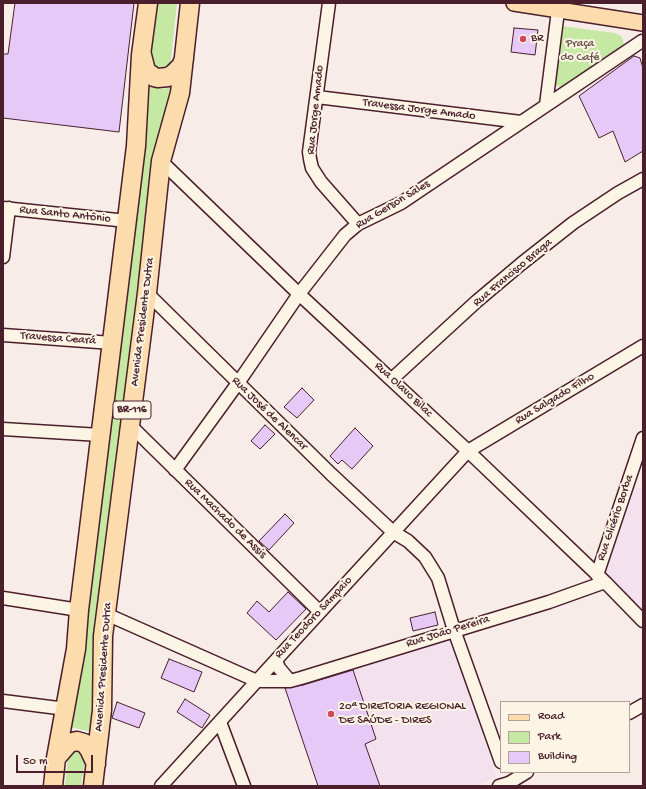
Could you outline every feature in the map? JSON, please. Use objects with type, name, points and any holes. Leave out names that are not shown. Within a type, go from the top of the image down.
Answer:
[{"type":"highway","name":"BR-116","points":[[53,786],[56,758],[76,649],[79,610],[136,146],[142,54],[148,3]]},
{"type":"highway","name":"Avenida Presidente Dutra","points":[[93,786],[102,710],[102,662],[106,614],[147,293],[161,161],[180,93],[190,3]]},
{"type":"highway","points":[[142,54],[146,71],[158,78],[168,77],[173,74],[181,66],[184,59]]},
{"type":"highway","points":[[56,758],[69,743],[77,741],[84,743],[89,749],[96,764]]},
{"type":"main road","points":[[514,3],[559,7],[643,23]]},
{"type":"street","name":"Rua Jorge Amado","points":[[329,3],[309,152],[312,168],[321,182],[358,224]]},
{"type":"street","points":[[546,105],[559,7]]},
{"type":"street","points":[[643,36],[643,42]]},
{"type":"street","name":"Rua Gerson Sales","points":[[175,470],[238,383],[299,294],[345,235],[358,224],[401,203],[546,105],[643,42]]},
{"type":"street","name":"Travessa Jorge Amado","points":[[316,97],[521,122]]},
{"type":"street","name":"Rua Olavo Bilac","points":[[161,161],[299,294],[468,451],[601,578],[643,621]]},
{"type":"street","name":"Rua Francisco Braga","points":[[392,379],[477,301],[573,223],[618,193],[643,179]]},
{"type":"street","points":[[3,257],[6,208]]},
{"type":"street","name":"Rua Santo Antônio","points":[[6,208],[127,221]]},
{"type":"street","name":"Rua José de Alencar","points":[[147,293],[331,474],[393,532],[416,548],[433,569],[438,578],[454,630],[500,759]]},
{"type":"street","name":"Travessa Ceará","points":[[3,336],[112,343]]},
{"type":"street","name":"Rua Salgado Filho","points":[[468,451],[643,346]]},
{"type":"street","name":"Rua Machado de Assis","points":[[130,425],[320,612]]},
{"type":"street","points":[[3,430],[100,435]]},
{"type":"street","name":"Rua Glicério Borba","points":[[601,578],[643,438]]},
{"type":"street","name":"Rua Teodoro Sampaio","points":[[161,786],[468,451]]},
{"type":"street","name":"Rua João Pereira","points":[[257,680],[290,680],[301,678],[577,593],[601,578]]},
{"type":"street","points":[[3,598],[79,610]]},
{"type":"street","points":[[106,614],[257,680]]},
{"type":"street","points":[[276,660],[279,668],[290,680]]},
{"type":"street","points":[[3,701],[66,709]]},
{"type":"street","points":[[630,712],[643,705]]},
{"type":"street","points":[[220,722],[244,786]]},
{"type":"street","points":[[505,782],[525,773]]},
{"type":"shaded area","points":[[632,487],[643,488],[643,612],[605,575]]},
{"type":"shaded area","points":[[449,633],[497,778],[474,786],[380,786],[365,744],[376,739],[352,668]]},
{"type":"green space","points":[[153,3],[177,3],[170,68],[168,72],[147,67]]},
{"type":"green space","name":"Praça do Café","points":[[561,26],[615,33],[621,36],[624,43],[622,50],[564,86],[556,86],[555,82]]},
{"type":"green space","points":[[147,86],[164,89],[172,86],[92,732],[75,728],[68,729],[81,677],[135,221],[145,155]]},
{"type":"green space","points":[[74,749],[81,751],[85,760],[81,786],[65,786],[68,757]]},
{"type":"building","points":[[15,3],[134,3],[119,132],[3,118],[3,54],[8,54]]},
{"type":"building","points":[[514,28],[538,30],[535,55],[511,52]]},
{"type":"building","points":[[634,56],[640,58],[643,68],[643,151],[625,162],[613,131],[599,138],[579,96]]},
{"type":"building","points":[[302,388],[314,400],[297,418],[284,407]]},
{"type":"building","points":[[265,425],[275,434],[260,449],[251,441]]},
{"type":"building","points":[[355,428],[373,446],[352,469],[342,460],[338,464],[330,456]]},
{"type":"building","points":[[285,514],[294,523],[269,550],[259,541]]},
{"type":"building","points":[[288,592],[306,609],[276,640],[247,613],[257,601],[269,612]]},
{"type":"building","points":[[435,612],[438,625],[413,631],[410,618]]},
{"type":"building","points":[[169,659],[202,672],[194,692],[161,678]]},
{"type":"building","name":"20ª DIRETORIA REGIONAL DE SAÚDE - DIRES","points":[[353,670],[376,739],[365,744],[380,786],[318,786],[285,688],[303,685]]},
{"type":"building","points":[[185,699],[210,715],[202,728],[177,712]]},
{"type":"building","points":[[117,702],[145,713],[139,728],[112,718]]},
{"type":"place","name":"BR","points":[[523,39]]},
{"type":"place","name":"20ª DIRETORIA REGIONAL DE SAÚDE - DIRES","points":[[331,714]]}]
